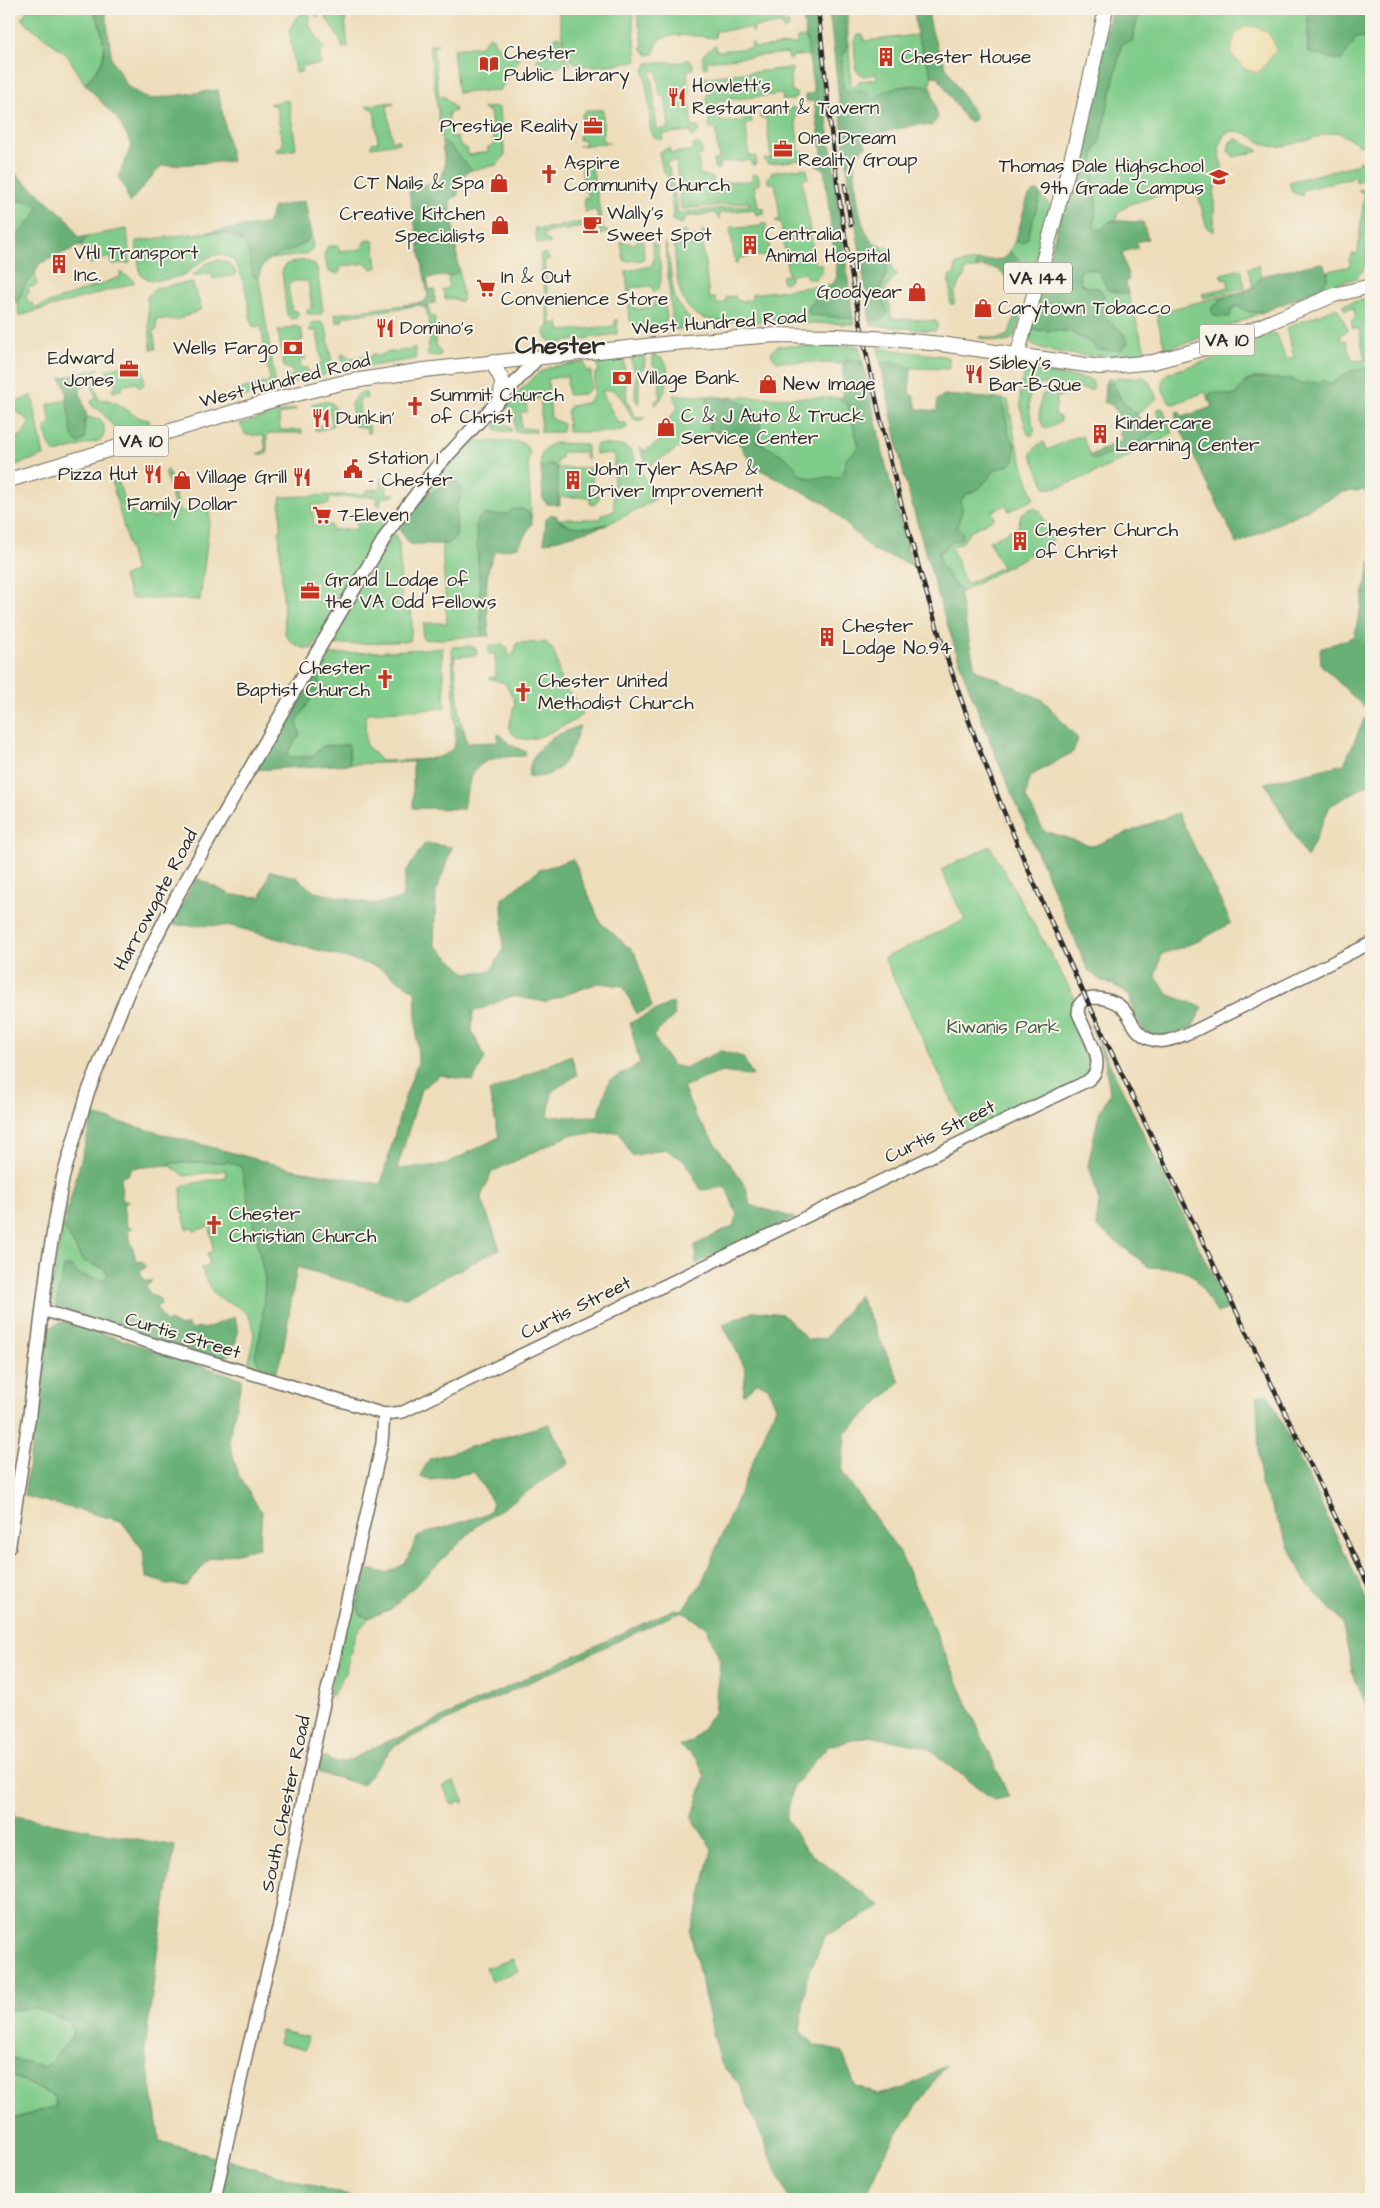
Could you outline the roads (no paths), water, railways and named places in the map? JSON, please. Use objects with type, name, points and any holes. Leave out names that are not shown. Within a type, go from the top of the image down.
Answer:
[{"type":"main road","name":"VA 144","points":[[1017,356],[1075,144],[1106,9]]},
{"type":"main road","name":"West Hundred Road","points":[[9,480],[315,389],[393,374],[492,362],[752,336],[838,336],[890,339],[941,344],[1100,367],[1153,362],[1216,345],[1334,295],[1371,286]]},
{"type":"main road","name":"Harrowgate Road","points":[[9,1547],[29,1418],[53,1231],[75,1135],[109,1037],[138,970],[172,905],[304,674],[390,529],[434,470],[538,358]]},
{"type":"main road","points":[[492,362],[502,380],[502,396]]},
{"type":"street","name":"Curtis Street","points":[[42,1310],[384,1414],[403,1412],[1082,1084],[1094,1076],[1098,1068],[1096,1055],[1078,1013],[1079,1005],[1091,998],[1114,1002],[1126,1011],[1145,1037],[1165,1041],[1194,1031],[1371,943]]},
{"type":"street","name":"South Chester Road","points":[[215,2199],[248,2048],[278,1928],[305,1789],[382,1443],[384,1414]]},
{"type":"railway","points":[[818,9],[841,211],[871,377],[911,541],[965,711],[1013,833],[1093,1014],[1371,1591]]},
{"type":"railway","points":[[845,185],[851,225]]},
{"type":"place","name":"Chester House","points":[[886,57]]},
{"type":"place","name":"Chester Public Library","points":[[489,64]]},
{"type":"place","name":"Howlett's Restaurant & Tavern","points":[[677,97]]},
{"type":"place","name":"Prestige Reality","points":[[593,126]]},
{"type":"place","name":"One Dream Reality Group","points":[[783,149]]},
{"type":"place","name":"Aspire Community Church","points":[[549,174]]},
{"type":"place","name":"Thomas Dale Highschool 9th Grade Campus","points":[[1219,177]]},
{"type":"place","name":"CT Nails & Spa","points":[[499,183]]},
{"type":"place","name":"Wally's Sweet Spot","points":[[592,224]]},
{"type":"place","name":"Creative Kitchen Specialists","points":[[500,225]]},
{"type":"place","name":"Centralia Animal Hospital","points":[[750,245]]},
{"type":"place","name":"VHI Transport Inc.","points":[[59,264]]},
{"type":"place","name":"In & Out Convenience Store","points":[[486,288]]},
{"type":"place","name":"Goodyear","points":[[917,292]]},
{"type":"place","name":"Carytown Tobacco","points":[[983,308]]},
{"type":"place","name":"Domino's","points":[[385,328]]},
{"type":"place","name":"Wells Fargo","points":[[293,348]]},
{"type":"place","name":"Edward Jones","points":[[129,369]]},
{"type":"place","name":"Sibley's Bar-B-Que","points":[[974,374]]},
{"type":"place","name":"Village Bank","points":[[622,378]]},
{"type":"place","name":"New Image","points":[[768,384]]},
{"type":"place","name":"Summit Church of Christ","points":[[415,406]]},
{"type":"place","name":"Dunkin'","points":[[321,418]]},
{"type":"place","name":"C & J Auto & Truck Service Center","points":[[666,427]]},
{"type":"place","name":"Kindercare Learning Center","points":[[1100,434]]},
{"type":"place","name":"Station 1 - Chester","points":[[353,469]]},
{"type":"place","name":"Pizza Hut","points":[[153,474]]},
{"type":"place","name":"Village Grill","points":[[302,477]]},
{"type":"place","name":"Family Dollar","points":[[182,480]]},
{"type":"place","name":"John Tyler ASAP & Driver Improvement","points":[[573,480]]},
{"type":"place","name":"7-Eleven","points":[[322,515]]},
{"type":"place","name":"Chester Church of Christ","points":[[1020,541]]},
{"type":"place","name":"Grand Lodge of the VA Odd Fellows","points":[[310,591]]},
{"type":"place","name":"Chester Lodge No.94","points":[[827,637]]},
{"type":"place","name":"Chester Baptist Church","points":[[385,679]]},
{"type":"place","name":"Chester United Methodist Church","points":[[523,692]]},
{"type":"place","name":"Chester Christian Church","points":[[214,1225]]},
{"type":"district","name":"Chester","points":[[560,346]]},
{"type":"park label","name":"Kiwanis Park","points":[[1003,1027]]}]
